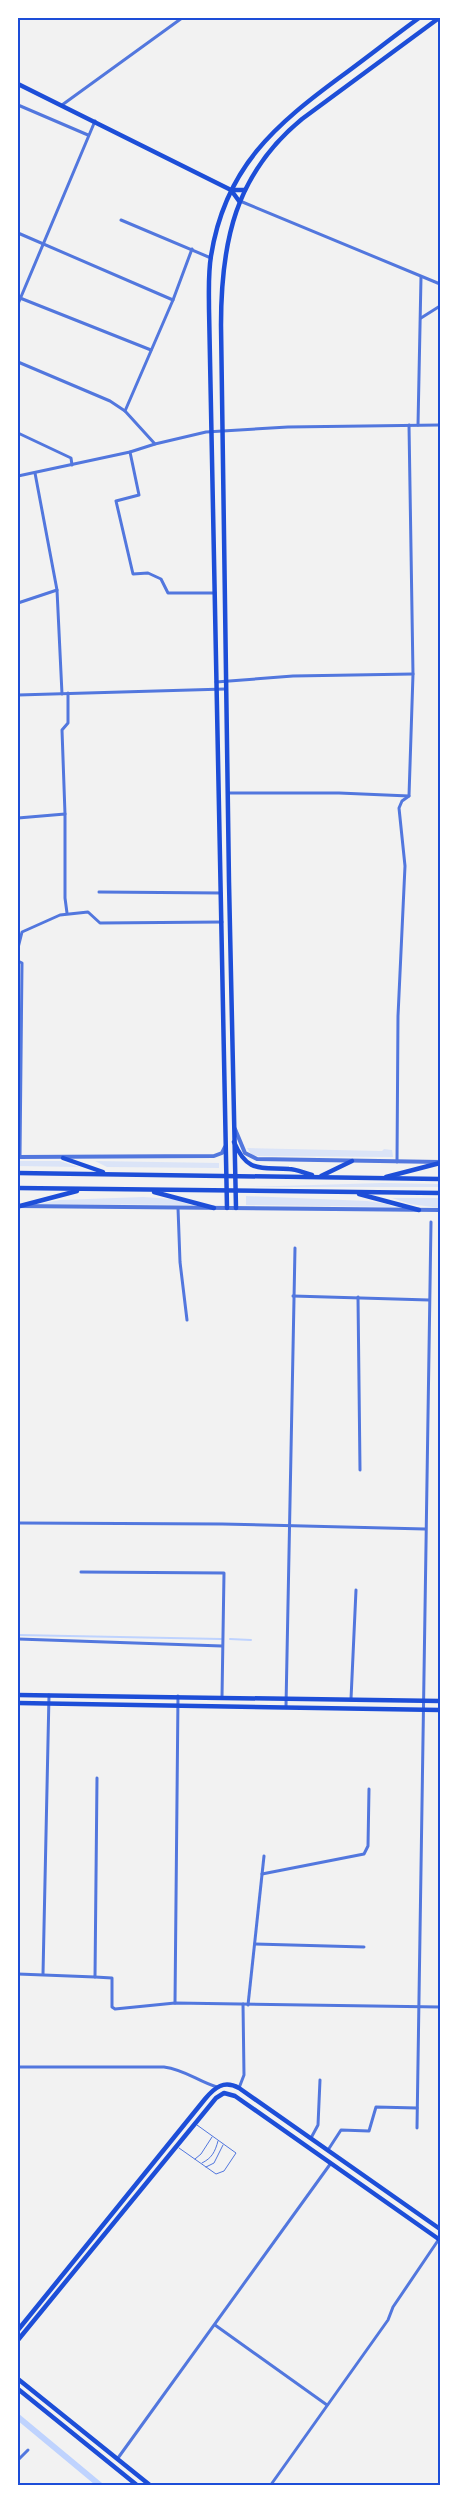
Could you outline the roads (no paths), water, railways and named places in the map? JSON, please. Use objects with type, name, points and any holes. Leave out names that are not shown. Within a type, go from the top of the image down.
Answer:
[{"type":"main road","points":[[227,1208],[209,309],[211,258],[216,233],[231,190],[249,160],[280,123],[419,18]]},
{"type":"main road","points":[[236,1208],[225,682],[222,431],[222,277],[230,228],[239,201],[245,190],[267,155],[292,127],[438,18]]},
{"type":"main road","points":[[18,84],[62,104],[231,190],[245,190]]},
{"type":"main road","points":[[231,190],[239,201]]},
{"type":"main road","points":[[234,1142],[242,1159],[253,1166],[292,1169],[318,1177],[352,1161]]},
{"type":"main road","points":[[63,1158],[107,1173]]},
{"type":"main road","points":[[378,1179],[440,1162]]},
{"type":"main road","points":[[18,1173],[440,1179]]},
{"type":"main road","points":[[18,1188],[440,1193]]},
{"type":"main road","points":[[18,1206],[84,1189]]},
{"type":"main road","points":[[148,1190],[214,1208]]},
{"type":"main road","points":[[353,1192],[419,1210]]},
{"type":"main road","points":[[18,1695],[440,1701]]},
{"type":"main road","points":[[18,1703],[440,1710]]},
{"type":"main road","points":[[18,2330],[166,2146],[217,2087],[230,2084],[239,2088],[440,2229]]},
{"type":"main road","points":[[18,2340],[218,2096],[228,2093],[295,2137],[440,2239]]},
{"type":"main road","points":[[295,2137],[295,2132],[300,2130]]},
{"type":"main road","points":[[166,2146],[172,2151]]},
{"type":"main road","points":[[18,2379],[151,2486]]},
{"type":"main road","points":[[18,2389],[138,2486]]},
{"type":"street","points":[[62,104],[182,18]]},
{"type":"street","points":[[18,105],[88,135]]},
{"type":"street","points":[[18,304],[95,121]]},
{"type":"street","points":[[239,201],[440,284]]},
{"type":"street","points":[[121,220],[211,258]]},
{"type":"street","points":[[18,233],[173,300]]},
{"type":"street","points":[[125,411],[173,300],[192,249]]},
{"type":"street","points":[[418,425],[421,277]]},
{"type":"street","points":[[20,298],[151,350]]},
{"type":"street","points":[[421,318],[440,306]]},
{"type":"street","points":[[18,362],[110,402],[125,411],[155,444]]},
{"type":"street","points":[[409,425],[413,674],[409,796]]},
{"type":"street","points":[[18,476],[212,432],[288,427],[440,425]]},
{"type":"street","points":[[18,433],[71,458],[72,465]]},
{"type":"street","points":[[130,452],[139,495],[116,501],[133,574],[148,573],[161,579],[168,593],[215,593]]},
{"type":"street","points":[[35,473],[57,590],[62,694]]},
{"type":"street","points":[[18,603],[57,590]]},
{"type":"street","points":[[216,682],[293,676],[413,674]]},
{"type":"street","points":[[18,695],[226,688]]},
{"type":"street","points":[[67,913],[62,733],[63,727],[68,723],[68,693]]},
{"type":"street","points":[[227,793],[338,793],[409,796]]},
{"type":"street","points":[[397,1162],[399,1009],[405,866],[399,808],[402,801],[409,796]]},
{"type":"street","points":[[18,818],[65,814]]},
{"type":"street","points":[[99,892],[221,893]]},
{"type":"street","points":[[18,948],[22,932],[67,913],[88,912],[100,923],[222,922]]},
{"type":"street","points":[[18,961],[22,963],[19,1157],[214,1156],[222,1153],[226,1142]]},
{"type":"street","points":[[234,1127],[245,1153],[260,1160],[440,1162]]},
{"type":"street","points":[[18,1206],[440,1210]]},
{"type":"street","points":[[178,1208],[180,1262],[187,1320]]},
{"type":"street","points":[[417,2128],[431,1222]]},
{"type":"street","points":[[286,1706],[292,1296],[295,1248]]},
{"type":"street","points":[[292,1296],[429,1300]]},
{"type":"street","points":[[358,1298],[360,1470]]},
{"type":"street","points":[[18,1523],[425,1529]]},
{"type":"street","points":[[81,1572],[224,1573],[222,1697]]},
{"type":"street","points":[[351,1700],[356,1590]]},
{"type":"street","points":[[18,1639],[222,1646]]},
{"type":"street","points":[[43,1974],[49,1695]]},
{"type":"street","points":[[175,2003],[178,1696]]},
{"type":"street","points":[[94,1977],[97,1778]]},
{"type":"street","points":[[262,1874],[364,1854],[368,1846],[369,1789]]},
{"type":"street","points":[[248,2005],[264,1856]]},
{"type":"street","points":[[254,1944],[364,1947]]},
{"type":"street","points":[[18,1974],[112,1978],[113,2009],[175,2003],[440,2008]]},
{"type":"street","points":[[239,2088],[244,2075],[243,2004]]},
{"type":"street","points":[[18,2067],[172,2068],[187,2072],[200,2082],[217,2087]]},
{"type":"street","points":[[310,2138],[318,2125],[320,2080]]},
{"type":"street","points":[[328,2150],[341,2130],[369,2131],[376,2107],[417,2108]]},
{"type":"street","points":[[118,2458],[332,2163]]},
{"type":"street","points":[[270,2486],[388,2320],[393,2307],[440,2239]]},
{"type":"street","points":[[215,2325],[327,2404]]},
{"type":"street","points":[[18,2460],[28,2450]]},
{"type":"lane","points":[[171,2141],[216,2174],[224,2171],[236,2154],[196,2123]]},
{"type":"lane","points":[[195,2159],[201,2154],[212,2136]]},
{"type":"lane","points":[[201,2163],[209,2159],[214,2153],[219,2141]]},
{"type":"lane","points":[[206,2167],[220,2156],[224,2144]]},
{"type":"waterway","points":[[18,1635],[221,1639]]},
{"type":"waterway","points":[[230,1639],[251,1640]]},
{"type":"waterway","points":[[18,2417],[101,2486]]}]
